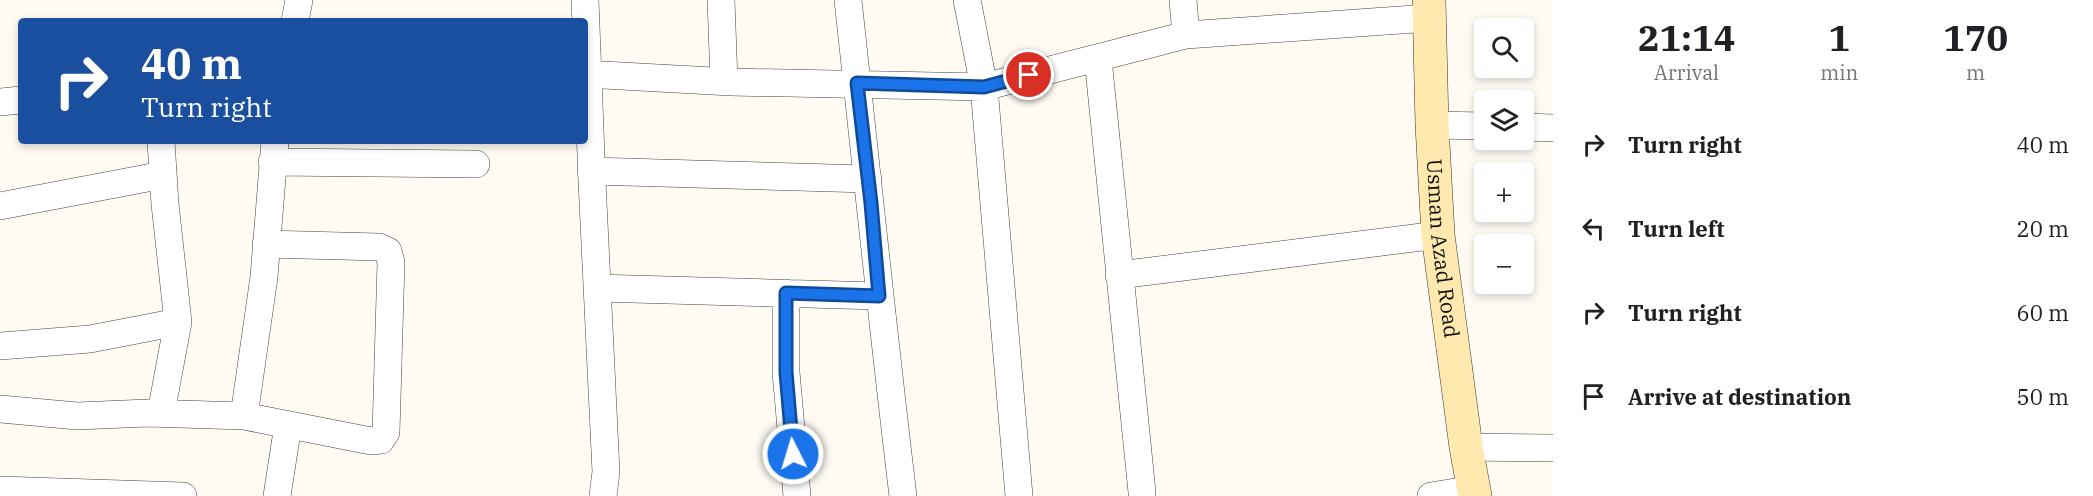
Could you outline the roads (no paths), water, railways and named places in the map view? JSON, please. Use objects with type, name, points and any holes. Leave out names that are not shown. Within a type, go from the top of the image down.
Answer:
[{"type":"main road","name":"Usman Azad Road","points":[[1429,9],[1438,235],[1474,493]]},
{"type":"street","points":[[296,18],[299,0]]},
{"type":"street","points":[[585,0],[585,18]]},
{"type":"street","points":[[721,0],[724,81]]},
{"type":"street","points":[[848,0],[879,296],[903,496]]},
{"type":"street","points":[[967,0],[984,87],[1019,496]]},
{"type":"street","points":[[1183,0],[1186,35]]},
{"type":"street","points":[[588,74],[724,81],[984,87],[1186,35],[1429,9]]},
{"type":"street","points":[[1098,58],[1142,492]]},
{"type":"street","points":[[588,98],[606,472],[603,496]]},
{"type":"street","points":[[0,102],[18,100]]},
{"type":"street","points":[[1432,125],[1474,126]]},
{"type":"street","points":[[1534,127],[1553,128]]},
{"type":"street","points":[[161,144],[178,322],[161,413]]},
{"type":"street","points":[[244,416],[264,277],[274,152],[476,164]]},
{"type":"street","points":[[591,171],[868,179]]},
{"type":"street","points":[[0,206],[163,175]]},
{"type":"street","points":[[1119,275],[1438,235]]},
{"type":"street","points":[[0,409],[77,416],[161,413],[244,416],[371,441],[381,440],[386,432],[390,262],[388,251],[379,247],[266,244]]},
{"type":"street","points":[[597,288],[879,296]]},
{"type":"street","points":[[786,293],[786,372],[797,496]]},
{"type":"street","points":[[0,346],[90,339],[178,322]]},
{"type":"street","points":[[277,496],[288,425]]},
{"type":"street","points":[[1466,447],[1553,448]]},
{"type":"street","points":[[0,490],[183,496]]},
{"type":"street","points":[[1431,496],[1474,493]]}]
